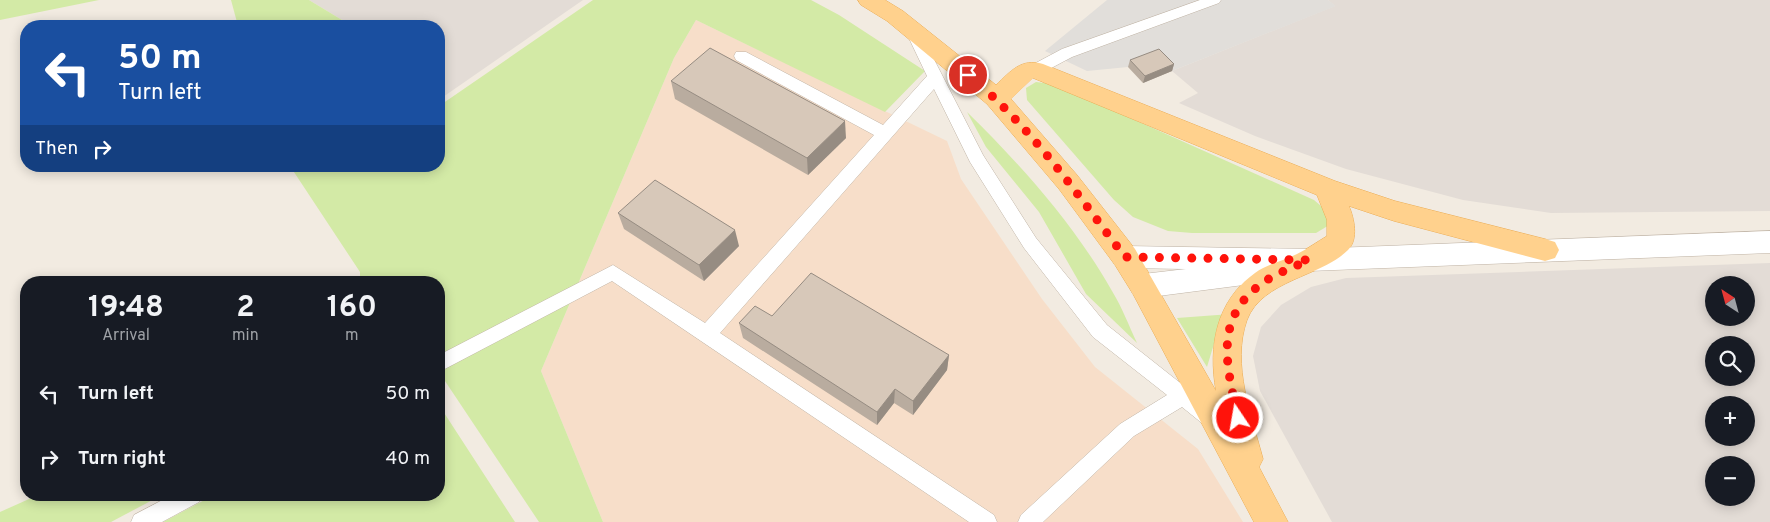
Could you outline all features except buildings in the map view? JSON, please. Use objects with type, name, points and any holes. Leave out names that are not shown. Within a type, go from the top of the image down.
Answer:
[{"type":"main road","points":[[869,0],[912,30],[996,98],[1068,182],[1125,257],[1143,286],[1272,522]]},
{"type":"main road","points":[[996,98],[1027,70],[1035,70],[1326,188],[1394,211],[1545,250]]},
{"type":"main road","points":[[1255,492],[1226,362],[1228,326],[1248,295],[1265,281],[1309,260],[1339,242],[1342,230],[1340,215],[1326,188]]},
{"type":"street","points":[[1125,257],[1309,260],[1770,242]]},
{"type":"street","points":[[1143,286],[1229,277],[1309,260]]},
{"type":"lane","points":[[1035,70],[1067,53],[1214,0]]},
{"type":"lane","points":[[912,30],[976,158],[1030,243],[1100,331],[1181,397],[1218,424]]},
{"type":"lane","points":[[741,56],[886,134]]},
{"type":"lane","points":[[707,334],[936,76]]},
{"type":"lane","points":[[445,361],[613,272],[987,522]]},
{"type":"lane","points":[[1028,522],[1128,430],[1181,397]]},
{"type":"lane","points":[[140,522],[180,501]]},
{"type":"shaded area","points":[[309,0],[583,0],[445,96],[445,20],[342,20]]},
{"type":"shaded area","points":[[1107,0],[1328,0],[1336,6],[1172,71],[1157,55],[1128,67],[1087,71],[1045,51]]},
{"type":"shaded area","points":[[1328,0],[1770,0],[1770,211],[1551,213],[1463,200],[1346,169],[1255,136],[1179,103],[1198,93],[1172,71],[1335,6]]},
{"type":"shaded area","points":[[696,20],[947,141],[961,179],[1042,299],[1095,367],[1198,449],[1243,522],[603,522],[541,371],[674,58]]},
{"type":"shaded area","points":[[1770,263],[1770,522],[1332,522],[1260,391],[1253,356],[1261,327],[1281,305],[1311,287],[1346,278]]},
{"type":"green space","points":[[0,0],[99,0],[0,20]]},
{"type":"green space","points":[[231,0],[309,0],[342,20],[236,20]]},
{"type":"green space","points":[[593,0],[811,0],[839,15],[925,71],[885,112],[696,20],[674,58],[541,371],[603,522],[539,522],[445,381],[445,276],[360,276],[360,272],[294,172],[445,172],[445,102]]},
{"type":"green space","points":[[1036,82],[1054,84],[1314,200],[1328,212],[1331,224],[1316,233],[1192,233],[1168,231],[1133,217],[1114,200],[1027,100],[1026,88]]},
{"type":"green space","points":[[967,112],[1027,174],[1081,242],[1116,297],[1137,343],[1086,294],[1039,212],[986,147]]},
{"type":"green space","points":[[1231,314],[1216,337],[1207,367],[1177,318]]},
{"type":"green space","points":[[445,414],[515,522],[163,522],[203,501],[445,501]]},
{"type":"green space","points":[[25,501],[151,501],[111,522],[0,522],[0,512]]},
{"type":"route","points":[[968,75],[996,98],[1068,182],[1125,257],[1309,260],[1265,281],[1248,295],[1228,326],[1226,362],[1238,418]]}]
